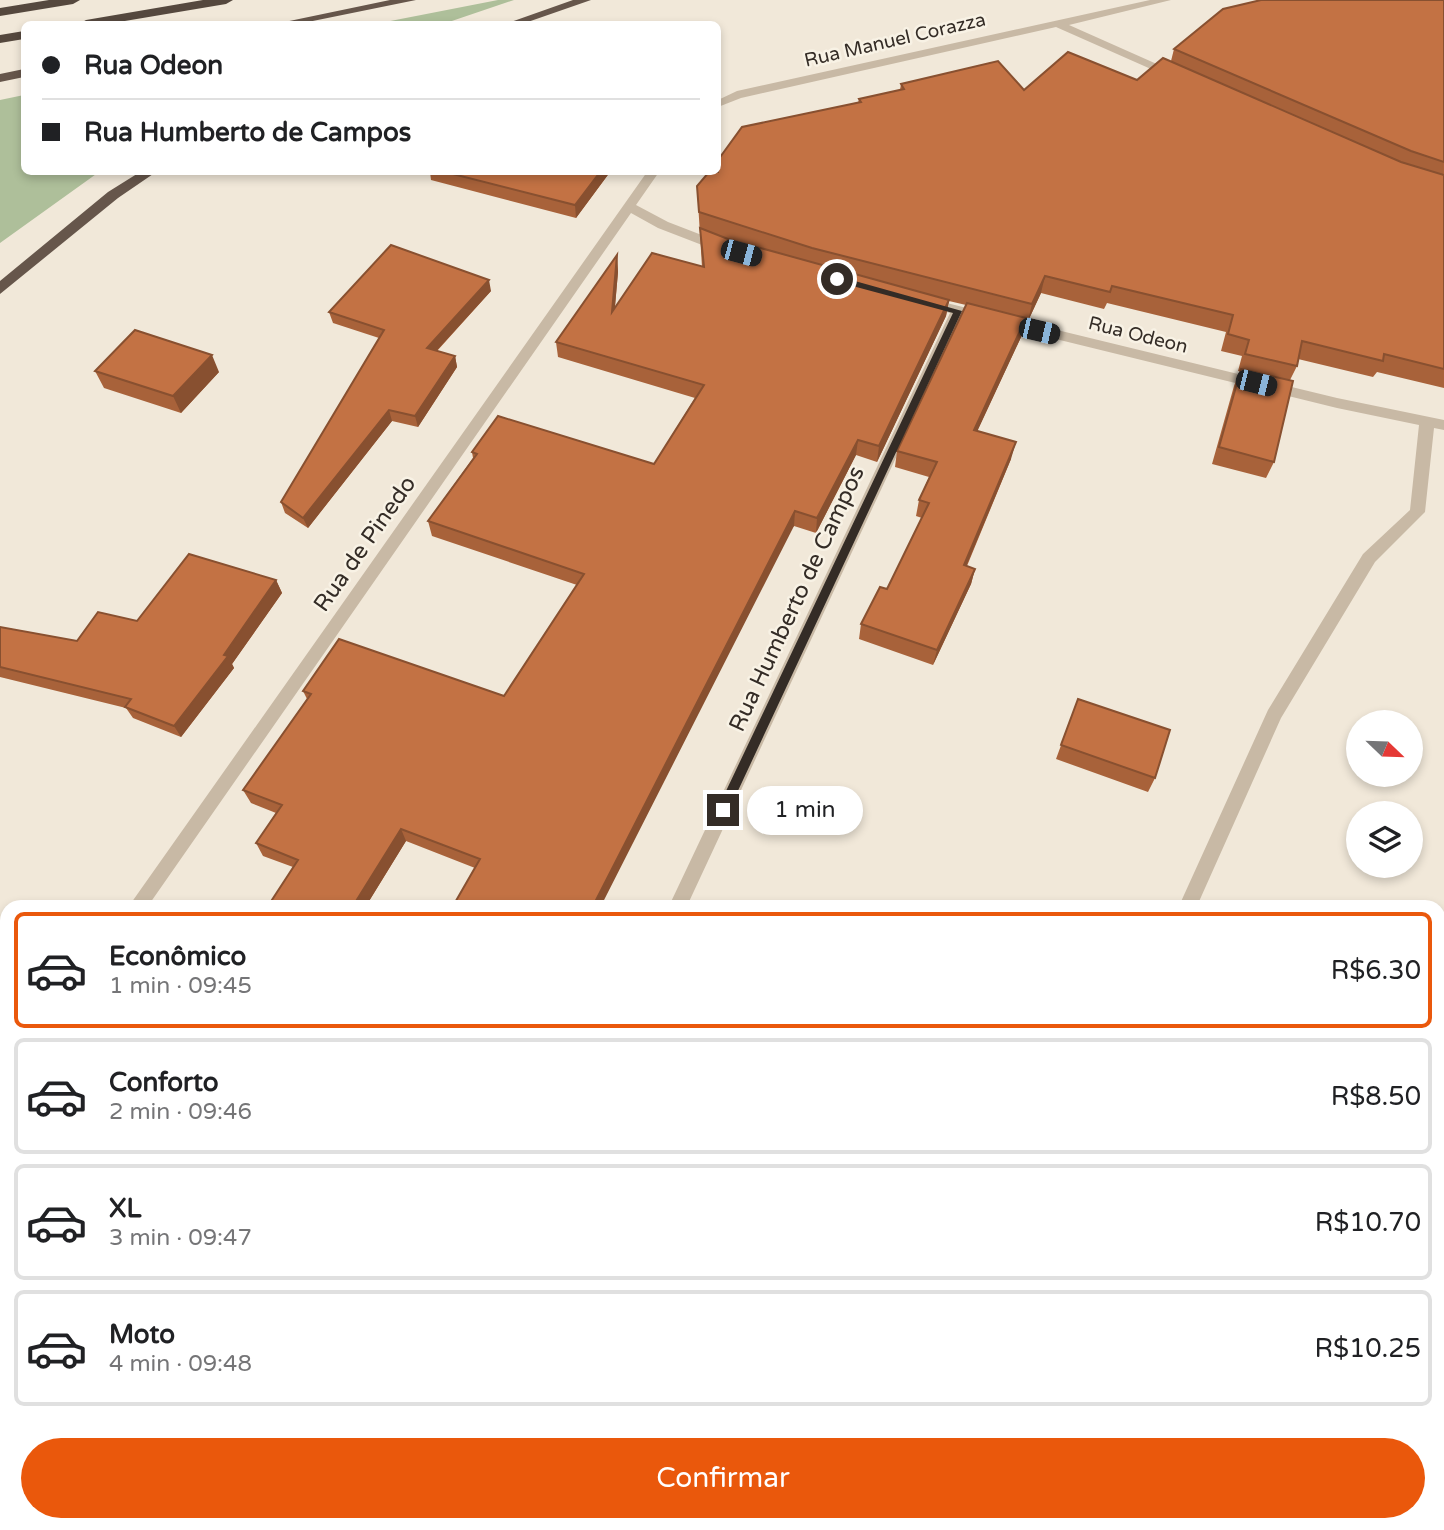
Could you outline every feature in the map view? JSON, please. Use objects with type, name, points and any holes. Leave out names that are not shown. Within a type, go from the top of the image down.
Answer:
[{"type":"highway","points":[[0,12],[73,0]]},
{"type":"highway","points":[[104,21],[226,0]]},
{"type":"highway","points":[[297,21],[410,0]]},
{"type":"highway","points":[[520,21],[585,0]]},
{"type":"highway","points":[[0,40],[21,36]]},
{"type":"highway","points":[[0,78],[21,74]]},
{"type":"highway","points":[[0,289],[113,195],[144,175]]},
{"type":"street","name":"Rua Manuel Corazza","points":[[721,103],[737,95],[1165,0]]},
{"type":"street","points":[[1058,24],[1184,79]]},
{"type":"street","points":[[651,175],[628,206],[673,229],[729,250]]},
{"type":"street","name":"Rua de Pinedo","points":[[142,900],[628,206]]},
{"type":"street","name":"Rua Odeon","points":[[907,297],[1337,403],[1444,425]]},
{"type":"street","name":"Rua Humberto de Campos","points":[[681,900],[958,311]]},
{"type":"street","points":[[1191,900],[1275,715],[1369,558],[1417,512],[1427,421]]},
{"type":"green space","points":[[498,0],[514,0],[452,21],[390,21]]},
{"type":"green space","points":[[21,96],[21,175],[95,175],[0,243],[0,100]]},
{"type":"building","points":[[1261,0],[1444,0],[1444,162],[1411,151],[1174,49],[1223,9]]},
{"type":"building","points":[[1068,52],[1137,80],[1163,58],[1401,162],[1444,175],[1444,369],[1384,354],[1383,361],[1302,341],[1297,366],[1245,354],[1249,340],[1228,334],[1233,315],[1112,286],[1110,292],[1045,276],[1032,304],[812,248],[699,212],[697,186],[706,175],[721,175],[721,156],[742,127],[861,102],[859,99],[904,89],[901,84],[998,61],[1024,90]]},
{"type":"building","points":[[457,175],[598,175],[575,205]]},
{"type":"building","points":[[700,228],[728,239],[949,300],[879,446],[858,440],[817,518],[795,511],[596,900],[456,900],[480,859],[401,829],[357,900],[272,900],[298,860],[256,843],[282,805],[243,790],[311,694],[303,691],[339,639],[504,696],[584,574],[428,521],[477,454],[472,452],[498,416],[654,464],[704,385],[556,342],[617,255],[612,312],[652,253],[704,267]]},
{"type":"building","points":[[391,245],[489,280],[427,348],[455,356],[415,416],[389,410],[303,518],[281,502],[384,330],[329,312]]},
{"type":"building","points":[[967,303],[1026,318],[974,430],[1016,442],[964,565],[975,569],[937,650],[861,624],[880,587],[887,589],[929,503],[919,500],[937,462],[897,451]]},
{"type":"building","points":[[135,330],[212,355],[173,396],[95,371]]},
{"type":"building","points":[[1241,369],[1293,381],[1274,462],[1219,447]]},
{"type":"building","points":[[189,554],[276,580],[224,655],[228,656],[174,726],[125,707],[131,699],[0,667],[0,627],[77,641],[98,612],[137,621]]},
{"type":"building","points":[[1078,699],[1170,730],[1155,778],[1061,745]]},
{"type":"route","points":[[723,810],[958,311],[837,279]]}]
